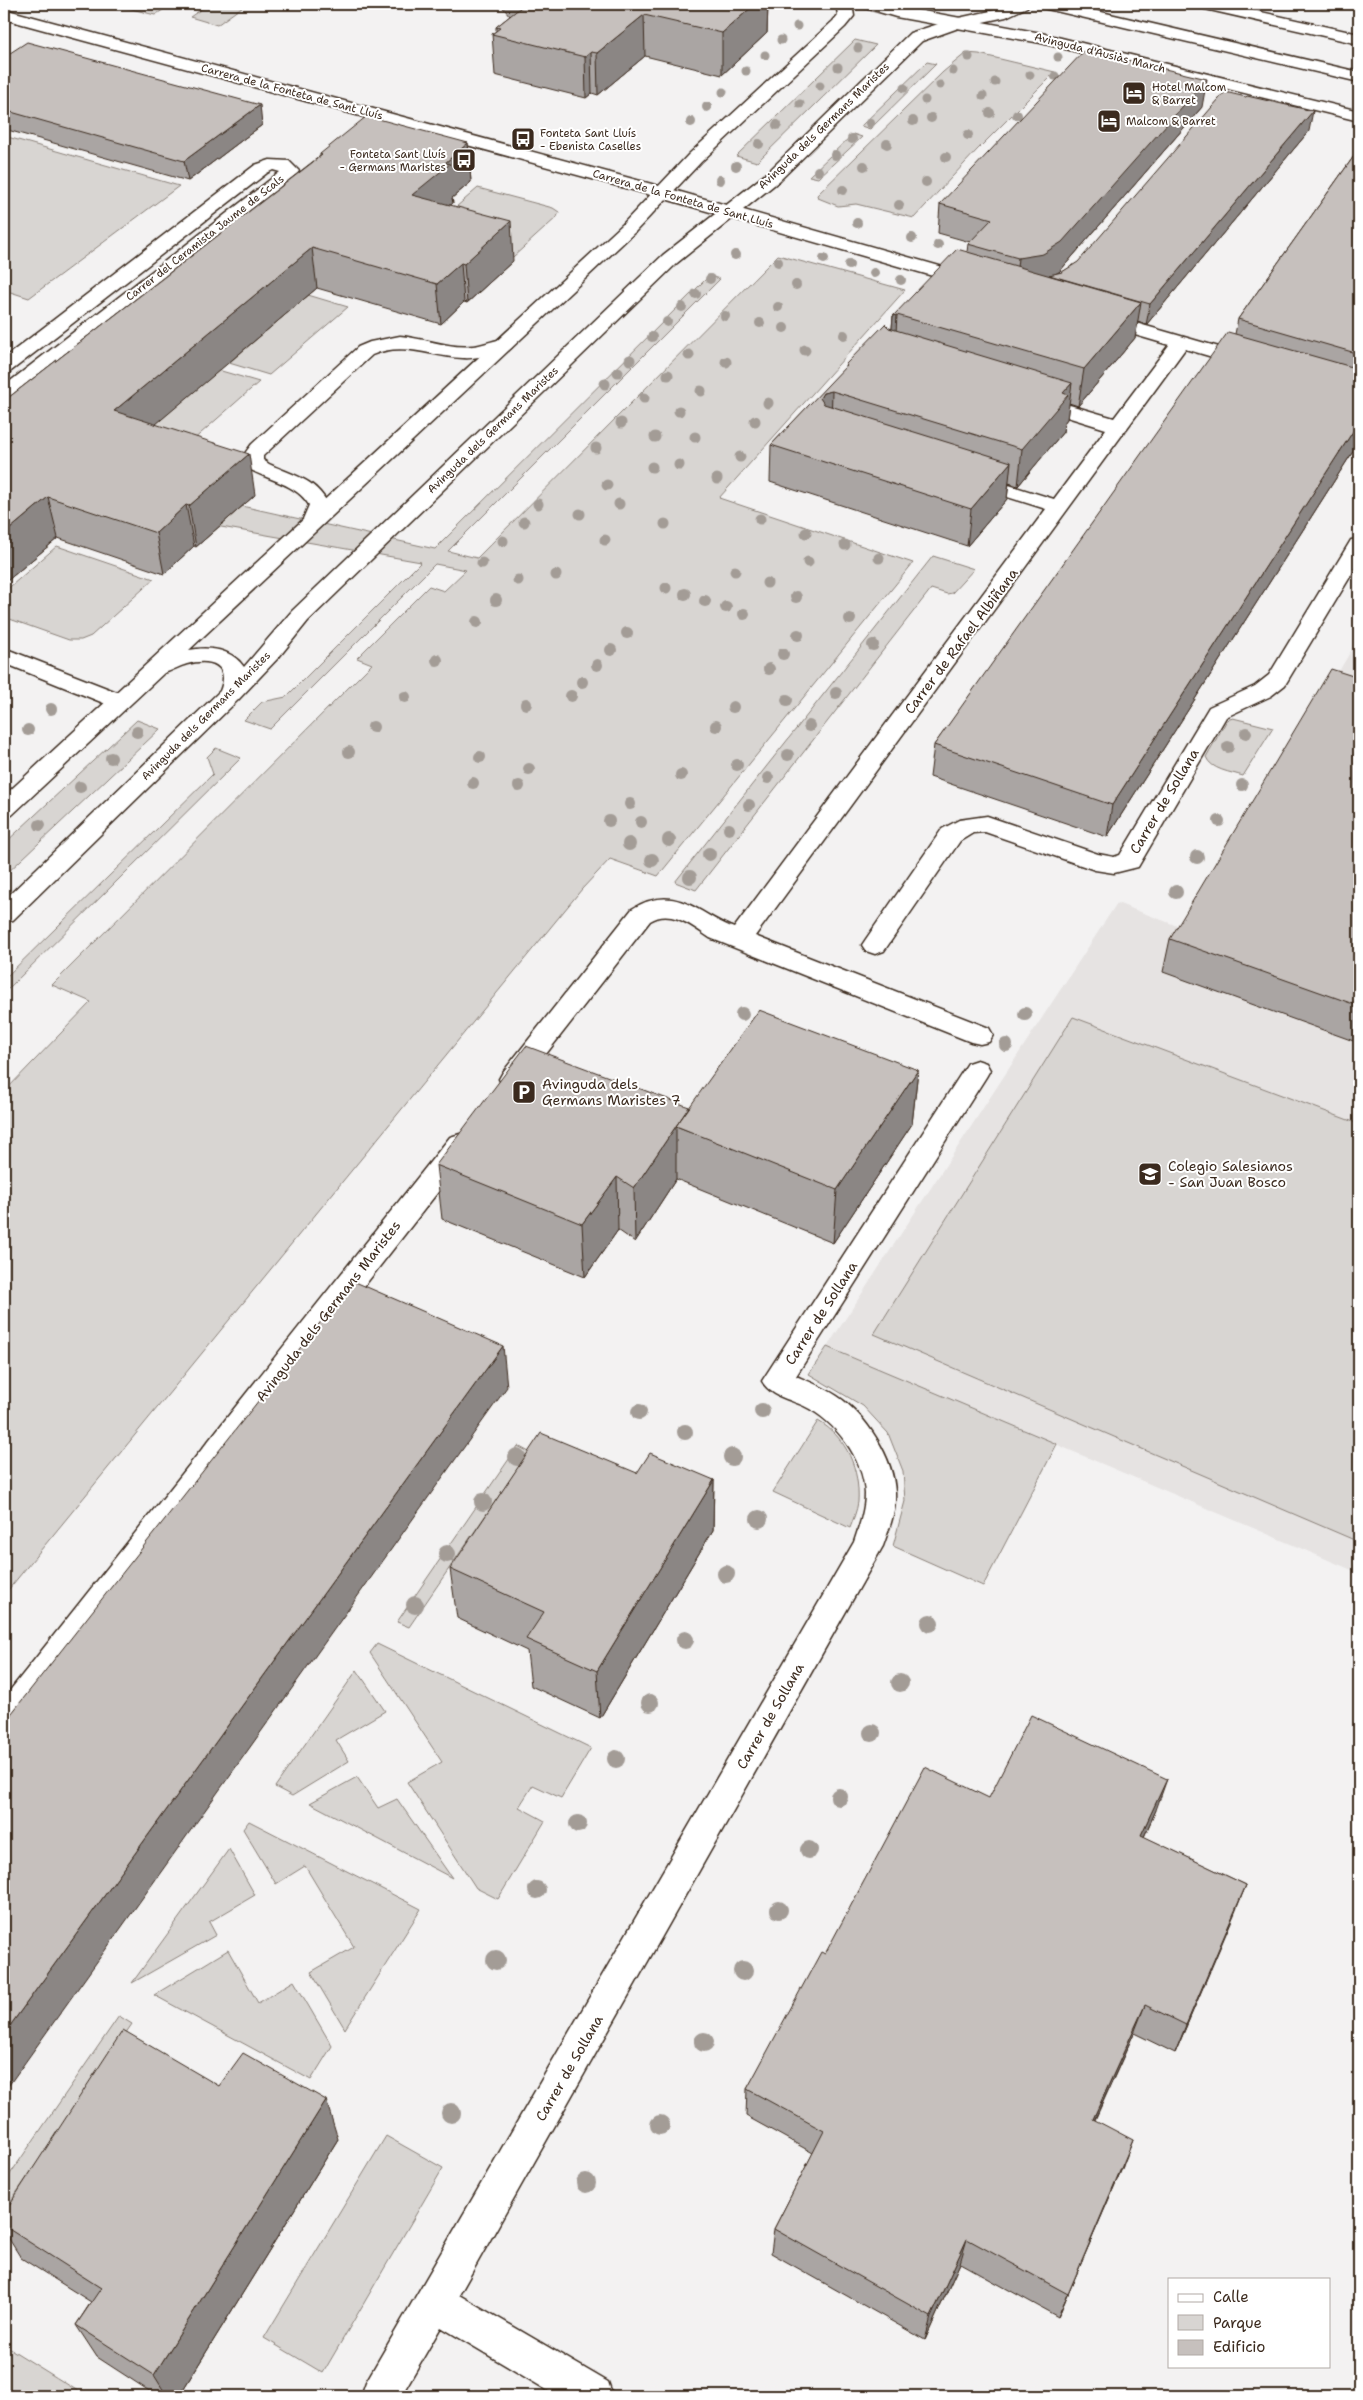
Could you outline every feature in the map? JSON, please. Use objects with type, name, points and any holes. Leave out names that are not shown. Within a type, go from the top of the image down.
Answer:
[{"type":"street","points":[[4,809],[629,228],[695,158],[839,24],[846,16],[844,4]]},
{"type":"street","name":"Avinguda d'Ausiàs March","points":[[868,4],[896,12],[1041,38],[1359,116]]},
{"type":"street","name":"Avinguda dels Germans Maristes","points":[[4,914],[231,694],[271,652],[300,616],[670,259],[773,177],[916,37],[960,22],[1000,14],[1021,4]]},
{"type":"street","points":[[1047,4],[1359,77]]},
{"type":"street","points":[[1205,4],[1359,39]]},
{"type":"street","name":"Carrera de la Fonteta de Sant Lluís","points":[[4,14],[664,192],[992,287]]},
{"type":"street","points":[[1205,79],[1222,92],[1220,100]]},
{"type":"street","name":"Carrer del Ceramista Jaume de Scals","points":[[4,367],[261,169],[270,165],[283,165],[290,171],[286,177],[4,395]]},
{"type":"street","points":[[1087,314],[1266,367]]},
{"type":"street","points":[[314,519],[319,505],[315,496],[307,487],[261,469],[253,463],[253,456],[266,442],[365,351],[374,346],[400,340],[459,352],[474,352],[504,344]]},
{"type":"street","name":"Carrer de Rafael Albiñana","points":[[739,940],[1181,342]]},
{"type":"street","points":[[1015,395],[1119,426]]},
{"type":"street","points":[[954,474],[1060,507]]},
{"type":"street","name":"Carrer de Sollana","points":[[875,945],[951,835],[961,828],[972,824],[987,824],[1095,862],[1114,865],[1129,861],[1217,712],[1263,690],[1277,680],[1359,545]]},
{"type":"street","points":[[4,655],[119,701]]},
{"type":"street","points":[[146,676],[170,661],[191,655],[215,655],[231,665],[236,679],[231,694]]},
{"type":"street","points":[[493,1102],[641,915],[657,906],[674,909],[696,917],[719,932],[980,1035]]},
{"type":"street","name":"Carrer de Sollana","points":[[380,2396],[868,1546],[881,1506],[881,1487],[874,1462],[855,1433],[835,1410],[777,1381],[977,1070]]},
{"type":"street","name":"Avinguda dels Germans Maristes","points":[[4,1722],[475,1126]]},
{"type":"street","points":[[434,2302],[594,2396]]},
{"type":"shaded area","name":"Colegio Salesianos - San Juan Bosco","points":[[1359,637],[1359,1573],[827,1347],[1117,903],[1188,930]]},
{"type":"green space","points":[[112,4],[172,4],[155,15]]},
{"type":"green space","points":[[209,4],[246,4],[217,25],[190,17]]},
{"type":"green space","points":[[855,40],[876,45],[757,162],[736,156]]},
{"type":"green space","points":[[966,53],[979,54],[1055,72],[977,150],[914,218],[856,204],[838,206],[818,198],[817,195],[943,72]]},
{"type":"green space","points":[[927,62],[936,64],[870,129],[861,126]]},
{"type":"green space","points":[[853,134],[862,137],[818,178],[809,176]]},
{"type":"green space","points":[[4,136],[179,186],[29,298],[4,290]]},
{"type":"green space","points":[[478,188],[553,208],[559,212],[557,217],[513,257],[426,233]]},
{"type":"green space","points":[[778,255],[905,290],[719,498],[913,563],[658,876],[610,859],[582,889],[4,1595],[4,1092],[91,1002],[52,985],[372,664],[357,658],[429,586],[444,591],[466,570],[435,564],[270,729],[244,720],[262,702],[286,697],[421,562],[4,489],[102,475],[435,549],[709,276],[720,279],[448,551],[477,558]]},
{"type":"green space","points":[[308,295],[348,307],[269,375],[229,363]]},
{"type":"green space","points":[[218,370],[259,382],[175,456],[133,443]]},
{"type":"green space","points":[[57,546],[154,579],[91,636],[81,640],[69,640],[4,617],[4,592]]},
{"type":"green space","points":[[933,556],[974,569],[952,593],[947,594],[931,589],[696,890],[675,882]]},
{"type":"green space","points":[[1233,718],[1273,728],[1243,776],[1217,768],[1206,757],[1227,720]]},
{"type":"green space","points":[[137,720],[160,729],[4,876],[4,844]]},
{"type":"green space","points":[[216,748],[241,758],[4,993],[4,979],[213,774],[207,757]]},
{"type":"green space","name":"Colegio Salesianos - San Juan Bosco","points":[[1073,1017],[1359,1124],[1359,1542],[874,1334]]},
{"type":"green space","points":[[827,1347],[1057,1444],[983,1586],[893,1546],[905,1501],[903,1471],[888,1433],[863,1406],[809,1374]]},
{"type":"green space","points":[[818,1421],[837,1436],[850,1455],[854,1467],[857,1478],[858,1502],[850,1528],[773,1492]]},
{"type":"green space","points":[[518,1446],[529,1452],[409,1627],[397,1622]]},
{"type":"green space","points":[[377,1644],[591,1748],[561,1798],[533,1785],[519,1807],[545,1821],[498,1899],[476,1888],[407,1782],[442,1762],[370,1653]]},
{"type":"green space","points":[[357,1670],[385,1711],[336,1740],[349,1761],[292,1796],[275,1787]]},
{"type":"green space","points":[[357,1777],[378,1808],[397,1799],[452,1878],[310,1803]]},
{"type":"green space","points":[[249,1821],[421,1909],[345,2029],[311,1972],[354,1947],[305,1866],[276,1884],[243,1829]]},
{"type":"green space","points":[[229,1849],[255,1895],[209,1922],[216,1935],[132,1983]]},
{"type":"green space","points":[[228,1950],[258,2003],[294,1981],[332,2046],[311,2080],[154,1995]]},
{"type":"green space","points":[[119,2016],[132,2024],[4,2211],[4,2183]]},
{"type":"green space","points":[[386,2136],[443,2168],[323,2373],[264,2338]]},
{"type":"green space","points":[[4,2345],[86,2396],[4,2396]]},
{"type":"building","points":[[525,4],[755,4],[722,33],[644,15],[597,53],[591,52],[585,57],[492,34],[500,28],[496,27]]},
{"type":"building","points":[[27,42],[260,105],[184,161],[4,110],[4,57]]},
{"type":"building","points":[[1085,50],[1207,79],[1062,242],[1043,254],[1018,258],[968,244],[992,219],[940,204]]},
{"type":"building","points":[[1225,92],[1313,111],[1150,304],[1049,275],[1062,272],[1078,262]]},
{"type":"building","points":[[367,116],[468,143],[445,163],[450,164],[412,195],[511,221],[464,264],[461,263],[437,284],[312,248],[114,411],[249,454],[189,506],[186,505],[156,533],[48,497],[4,534],[4,401],[322,155],[320,154]]},
{"type":"building","points":[[1359,149],[1359,354],[1238,319]]},
{"type":"building","points":[[957,249],[1141,302],[1084,369],[897,315],[893,316]]},
{"type":"building","points":[[885,324],[889,328],[1072,383],[1063,393],[1068,395],[1022,449],[832,391],[823,393],[820,398],[824,404],[1011,462],[971,509],[771,445]]},
{"type":"building","points":[[1228,332],[1359,369],[1359,422],[1112,805],[934,745]]},
{"type":"building","points":[[1331,669],[1359,678],[1359,1006],[1170,939]]},
{"type":"building","points":[[759,1010],[918,1070],[837,1190],[676,1126]]},
{"type":"building","points":[[526,1046],[689,1107],[634,1188],[617,1177],[582,1224],[436,1165]]},
{"type":"building","points":[[353,1281],[503,1346],[4,2034],[4,1723]]},
{"type":"building","points":[[541,1433],[637,1473],[650,1453],[714,1480],[597,1671],[526,1639],[544,1612],[450,1569]]},
{"type":"building","points":[[1031,1715],[1167,1779],[1141,1835],[1246,1885],[1186,2025],[1145,2005],[1093,2119],[1133,2140],[1068,2294],[967,2239],[931,2317],[774,2229],[824,2131],[747,2089],[821,1952],[825,1954],[925,1767],[989,1798]]},
{"type":"building","points":[[123,2030],[219,2086],[243,2053],[326,2100],[154,2375],[76,2325],[101,2288],[4,2226],[4,2213]]},
{"type":"place","name":"Hotel Malcom & Barret","points":[[1134,93]]},
{"type":"place","name":"Malcom & Barret","points":[[1109,121]]},
{"type":"place","name":"Fonteta Sant Lluís - Ebenista Caselles","points":[[523,139]]},
{"type":"place","name":"Fonteta Sant Lluís - Germans Maristes","points":[[464,160]]},
{"type":"place","name":"Avinguda dels Germans Maristes 7","points":[[524,1092]]},
{"type":"place","name":"Colegio Salesianos - San Juan Bosco","points":[[1150,1174]]}]
